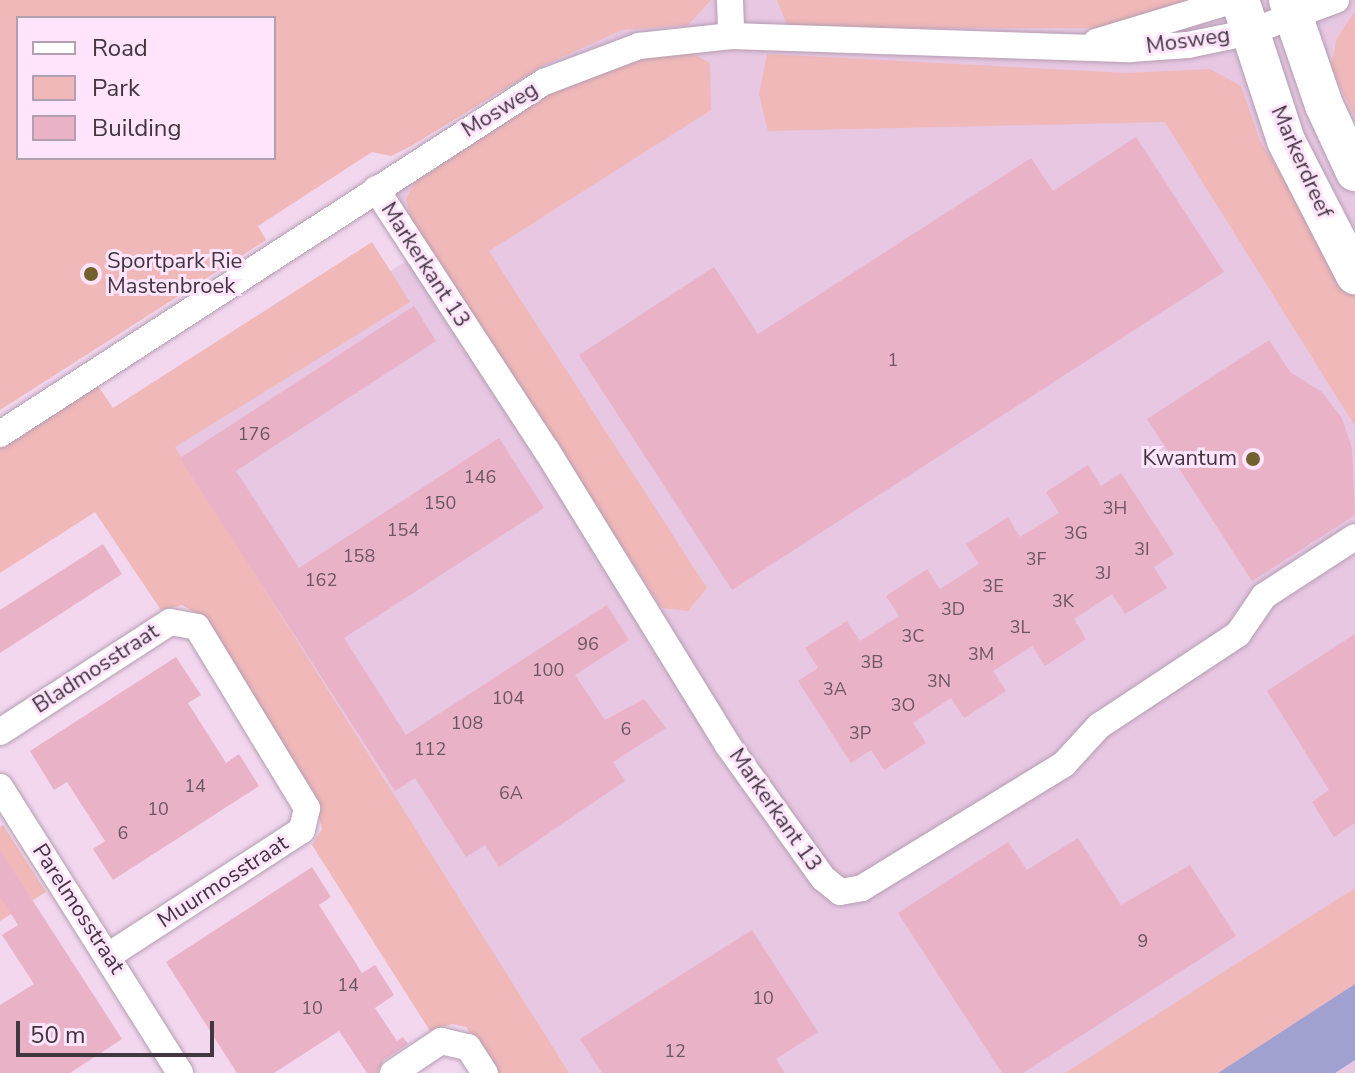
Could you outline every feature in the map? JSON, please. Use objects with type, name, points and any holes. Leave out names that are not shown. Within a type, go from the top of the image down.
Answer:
[{"type":"main road","name":"Markerdreef","points":[[1291,9],[1324,105],[1355,172]]},
{"type":"main road","name":"Markerdreef","points":[[1241,11],[1286,141],[1355,275]]},
{"type":"street","points":[[730,0],[731,36]]},
{"type":"street","name":"Mosweg","points":[[1081,47],[1241,11],[1291,9],[1336,0]]},
{"type":"street","name":"Mosweg","points":[[0,434],[544,82],[639,46],[731,36],[1081,47],[1188,45],[1241,11]]},
{"type":"street","name":"Markerkant 13","points":[[376,189],[547,451],[727,744],[823,878],[840,892],[862,888],[1064,764],[1099,726],[1238,634],[1264,596],[1355,537]]},
{"type":"street","name":"Bladmosstraat","points":[[0,732],[170,622],[197,627]]},
{"type":"street","name":"Muurmosstraat","points":[[108,956],[302,830],[307,808],[197,627]]},
{"type":"street","name":"Parelmosstraat","points":[[0,787],[180,1073]]},
{"type":"street","points":[[393,1073],[441,1041],[468,1047],[485,1073]]},
{"type":"shaded area","points":[[447,0],[1355,0],[1355,1073],[536,1073],[156,418],[421,252],[376,189],[522,121]]},
{"type":"green space","name":"Sportpark Rie Mastenbroek","points":[[0,0],[711,0],[688,25],[622,30],[542,66],[391,156],[372,152],[258,226],[266,240],[0,410]]},
{"type":"green space","points":[[777,0],[1194,0],[1106,28],[788,28]]},
{"type":"green space","points":[[1355,11],[1355,118],[1331,66],[1337,38]]},
{"type":"green space","points":[[689,52],[710,63],[711,110],[489,251],[707,588],[688,611],[662,608],[413,225],[406,199],[416,180],[434,166],[555,90],[635,57]]},
{"type":"green space","points":[[767,54],[1127,73],[1210,69],[1241,86],[1260,141],[1355,289],[1355,426],[1165,122],[768,131],[759,94]]},
{"type":"green space","points":[[372,242],[410,302],[175,447],[569,1073],[497,1073],[466,1027],[452,1024],[430,1031],[312,845],[322,829],[313,791],[196,613],[182,605],[161,610],[95,512],[0,573],[0,446],[97,385],[113,408]]},
{"type":"green space","points":[[3,825],[46,892],[0,921],[0,827]]},
{"type":"green space","points":[[1355,888],[1355,984],[1218,1073],[1065,1073]]},
{"type":"water","points":[[1355,984],[1355,1060],[1335,1073],[1218,1073]]},
{"type":"building","points":[[1136,137],[1224,272],[732,590],[579,355],[714,267],[758,334],[1031,158],[1053,191]]},
{"type":"building","points":[[414,306],[436,341],[236,471],[299,568],[499,438],[544,508],[344,638],[406,735],[607,605],[629,640],[575,675],[605,720],[644,699],[666,728],[613,762],[625,781],[499,867],[485,845],[466,857],[415,778],[395,791],[180,458]]},
{"type":"building","points":[[1269,340],[1290,372],[1322,392],[1342,418],[1352,448],[1355,515],[1252,581],[1147,419]]},
{"type":"building","points":[[1088,465],[1101,486],[1121,473],[1174,554],[1154,567],[1167,588],[1125,614],[1112,594],[1074,619],[1086,639],[1045,666],[1032,646],[993,671],[1006,691],[964,718],[951,698],[913,723],[926,743],[884,770],[871,750],[851,763],[798,681],[818,668],[805,648],[847,621],[860,641],[899,616],[886,596],[927,569],[940,589],[979,564],[966,544],[1008,517],[1020,537],[1059,513],[1046,492]]},
{"type":"building","points":[[103,544],[122,574],[0,653],[0,610]]},
{"type":"building","points":[[1355,634],[1355,823],[1334,837],[1312,802],[1329,790],[1267,691]]},
{"type":"building","points":[[176,657],[201,695],[188,703],[226,763],[239,754],[259,786],[113,880],[93,849],[105,841],[67,782],[54,790],[30,751]]},
{"type":"building","points":[[1078,838],[1121,905],[1190,865],[1236,936],[1023,1073],[1002,1073],[898,913],[1008,842],[1027,870]]},
{"type":"building","points":[[0,850],[122,1039],[70,1073],[0,1073],[0,1005],[34,984],[2,935],[18,925],[0,896]]},
{"type":"building","points":[[312,867],[331,897],[319,905],[362,973],[375,965],[394,995],[375,1008],[397,1041],[403,1037],[408,1044],[384,1060],[377,1073],[367,1073],[339,1031],[274,1073],[237,1073],[166,962]]},
{"type":"building","points":[[752,930],[818,1032],[776,1059],[785,1073],[602,1073],[580,1039]]},
{"type":"place","name":"Sportpark Rie Mastenbroek","points":[[91,274]]},
{"type":"place","name":"Kwantum","points":[[1253,459]]}]
